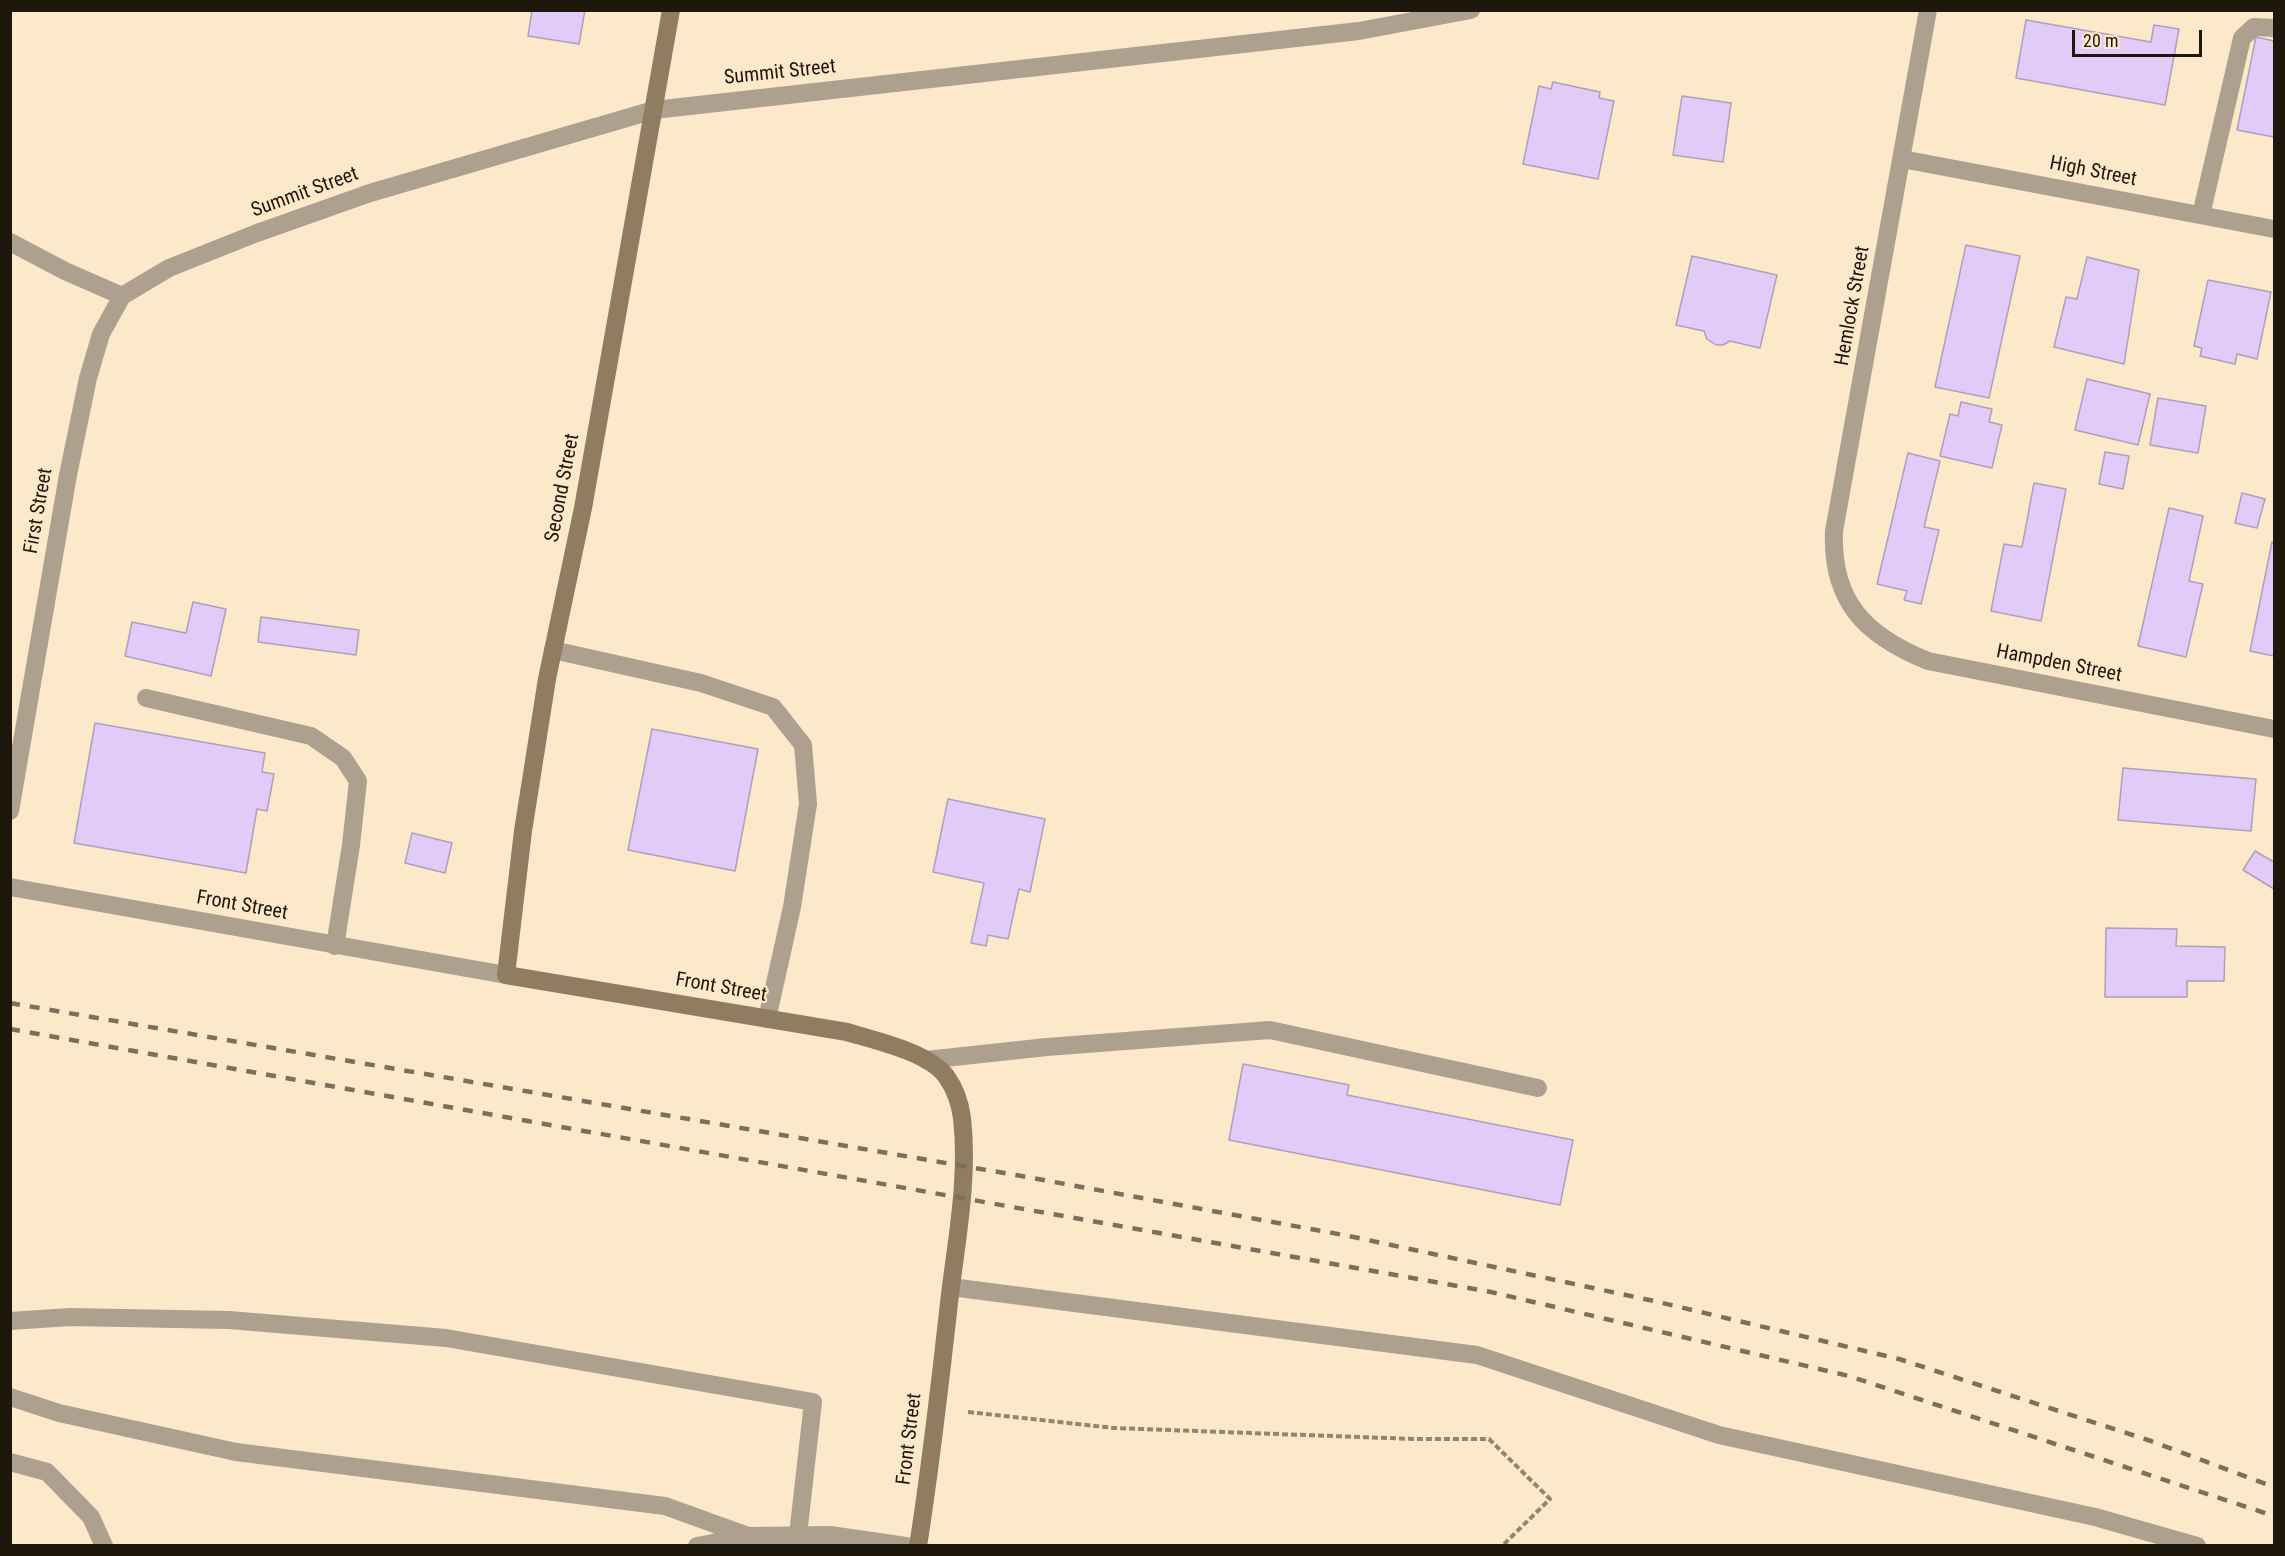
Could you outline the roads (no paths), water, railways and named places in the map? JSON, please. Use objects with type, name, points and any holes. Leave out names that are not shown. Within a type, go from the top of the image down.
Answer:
[{"type":"main road","name":"Second Street","points":[[506,975],[523,831],[553,650],[583,508],[671,10]]},
{"type":"main road","name":"Front Street","points":[[506,975],[847,1032],[880,1041],[926,1060],[945,1074],[956,1094],[962,1116],[962,1199],[918,1545]]},
{"type":"street","name":"Summit Street","points":[[122,296],[169,268],[256,233],[360,197],[654,110],[1359,31],[1471,10]]},
{"type":"street","name":"Hemlock Street","points":[[1851,608],[1840,584],[1835,560],[1834,531],[1928,10]]},
{"type":"street","points":[[2201,215],[2242,38],[2254,27],[2274,28]]},
{"type":"street","name":"High Street","points":[[1902,159],[2274,229]]},
{"type":"street","points":[[10,242],[65,271],[122,296]]},
{"type":"street","name":"First Street","points":[[10,812],[66,487],[88,378],[101,334],[122,296]]},
{"type":"street","name":"Hampden Street","points":[[1851,608],[1862,623],[1893,646],[1928,661],[2274,729]]},
{"type":"street","points":[[553,650],[702,683],[773,707],[803,745],[808,804],[792,907],[767,1019]]},
{"type":"street","points":[[146,698],[311,736],[343,758],[358,781],[351,845],[335,946]]},
{"type":"street","name":"Front Street","points":[[10,886],[506,975]]},
{"type":"street","points":[[926,1060],[1047,1047],[1270,1030],[1538,1088]]},
{"type":"street","points":[[951,1287],[1478,1355],[1719,1435],[2095,1517],[2197,1545]]},
{"type":"street","points":[[10,1321],[70,1317],[229,1320],[446,1338],[813,1402],[798,1535]]},
{"type":"street","points":[[10,1397],[59,1413],[236,1452],[665,1506],[748,1536]]},
{"type":"street","points":[[10,1462],[46,1472],[91,1517],[104,1545]]},
{"type":"street","points":[[697,1545],[748,1536],[830,1535],[906,1545]]},
{"type":"railway","points":[[10,1003],[1016,1175],[1349,1236],[1654,1301],[1899,1359],[2151,1441],[2274,1487]]},
{"type":"railway","points":[[10,1029],[1491,1292],[1849,1376],[2274,1516]]}]
